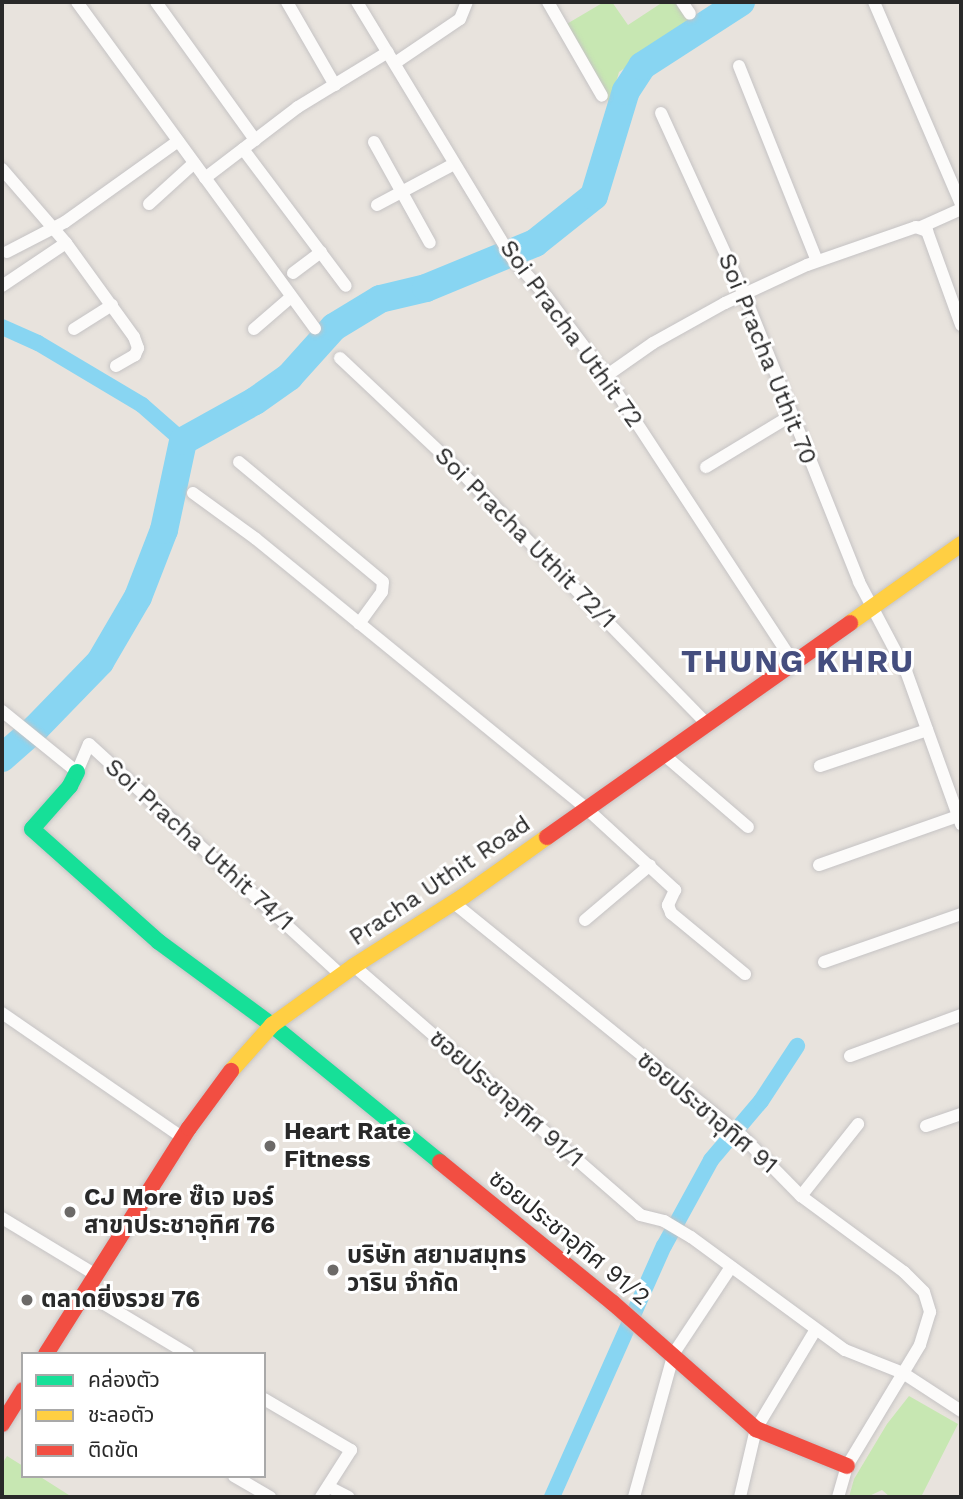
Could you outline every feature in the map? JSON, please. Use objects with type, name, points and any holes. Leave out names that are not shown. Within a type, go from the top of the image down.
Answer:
[{"type":"main road","name":"Pracha Uthit Road","points":[[47,1352],[183,1138],[240,1059],[272,1026],[347,970],[454,903],[961,544]]},
{"type":"main road","name":"ซอยประชาอุทิศ 91/2","points":[[77,772],[70,786],[32,829],[159,942],[272,1026],[674,1353],[756,1429],[847,1466]]},
{"type":"main road","points":[[2,1423],[21,1393]]},
{"type":"street","points":[[77,2],[315,328]]},
{"type":"street","points":[[156,2],[255,140]]},
{"type":"street","points":[[286,2],[335,85]]},
{"type":"street","name":"Soi Pracha Uthit 72","points":[[358,2],[512,258],[547,297],[606,376],[793,662]]},
{"type":"street","points":[[205,178],[298,107],[460,19],[467,2]]},
{"type":"street","points":[[548,2],[602,96]]},
{"type":"street","points":[[682,2],[690,14]]},
{"type":"street","points":[[606,376],[653,343],[744,294],[817,261],[897,232],[921,227],[961,207],[874,2]]},
{"type":"street","points":[[740,66],[817,261]]},
{"type":"street","name":"Soi Pracha Uthit 70","points":[[661,113],[744,294],[832,519],[872,606],[906,671],[960,820]]},
{"type":"street","points":[[7,252],[53,228],[178,141]]},
{"type":"street","points":[[374,142],[430,243]]},
{"type":"street","points":[[243,149],[346,286]]},
{"type":"street","points":[[149,204],[194,163]]},
{"type":"street","points":[[377,205],[454,163]]},
{"type":"street","points":[[2,169],[66,243],[113,304],[138,348],[135,355],[116,366]]},
{"type":"street","points":[[921,227],[926,231],[961,325]]},
{"type":"street","points":[[2,286],[66,243]]},
{"type":"street","points":[[293,273],[321,251]]},
{"type":"street","points":[[254,328],[291,297]]},
{"type":"street","points":[[74,329],[113,304]]},
{"type":"street","name":"Soi Pracha Uthit 72/1","points":[[340,358],[464,475],[706,723]]},
{"type":"street","points":[[706,467],[792,415]]},
{"type":"street","points":[[239,462],[383,582],[382,592],[359,624]]},
{"type":"street","points":[[193,493],[256,539],[587,808],[675,890],[668,905],[671,913],[745,974]]},
{"type":"street","name":"Soi Pracha Uthit 74/1","points":[[2,711],[77,772],[89,744],[347,970]]},
{"type":"street","points":[[820,766],[927,730]]},
{"type":"street","points":[[663,754],[748,827]]},
{"type":"street","points":[[819,865],[960,820]]},
{"type":"street","points":[[585,920],[650,866]]},
{"type":"street","name":"ซอยประชาอุทิศ 91","points":[[454,903],[743,1137],[802,1196],[904,1272],[924,1292],[930,1312],[919,1345],[847,1466],[838,1497]]},
{"type":"street","points":[[824,962],[961,914]]},
{"type":"street","name":"ซอยประชาอุทิศ 91/1","points":[[347,970],[640,1215],[664,1221],[691,1237],[845,1350],[903,1373],[961,1410]]},
{"type":"street","points":[[2,1013],[183,1138]]},
{"type":"street","points":[[850,1056],[961,1015]]},
{"type":"street","points":[[926,1126],[961,1114]]},
{"type":"street","points":[[802,1196],[858,1124]]},
{"type":"street","points":[[2,1218],[96,1275]]},
{"type":"street","points":[[634,1497],[674,1353],[731,1267]]},
{"type":"street","points":[[86,1293],[185,1352]]},
{"type":"street","points":[[740,1497],[756,1429],[816,1331]]},
{"type":"street","points":[[266,1400],[351,1450],[325,1492],[349,1497]]},
{"type":"street","points":[[237,1478],[270,1497]]},
{"type":"green space","points":[[604,2],[612,2],[628,25],[663,2],[674,2],[690,23],[619,72],[610,104],[565,25]]},
{"type":"green space","points":[[909,1396],[958,1424],[921,1497],[890,1497],[882,1490],[867,1497],[849,1497],[854,1479],[887,1424]]},
{"type":"green space","points":[[7,1456],[21,1465],[21,1478],[42,1478],[72,1497],[2,1497],[2,1464]]},
{"type":"waterway","points":[[2,758],[36,728],[100,662],[138,597],[164,530],[183,441],[255,401],[289,377],[334,327],[380,299],[426,288],[535,243],[594,196],[626,91],[642,66],[741,2]]},
{"type":"waterway","points":[[2,327],[38,343],[142,405],[183,441]]},
{"type":"waterway","points":[[552,1497],[664,1246],[711,1160],[761,1101],[797,1046]]},
{"type":"traffic: fast","points":[[77,772],[70,786],[32,829],[159,942],[272,1025],[440,1162]]},
{"type":"traffic: slow","points":[[850,623],[961,544]]},
{"type":"traffic: slow","points":[[231,1071],[272,1025],[354,966],[464,896],[547,837]]},
{"type":"traffic: jam","points":[[547,837],[850,623]]},
{"type":"traffic: jam","points":[[47,1352],[189,1128],[231,1071]]},
{"type":"traffic: jam","points":[[440,1162],[613,1303],[756,1429],[847,1466]]},
{"type":"traffic: jam","points":[[2,1424],[21,1393]]},
{"type":"place","name":"Heart Rate Fitness","points":[[270,1146]]},
{"type":"place","name":"CJ More ซ๊เจ มอร์ สาขาประชาอุทิศ 76","points":[[70,1212]]},
{"type":"place","name":"บริษัท สยามสมุทร วาริน จำกัด","points":[[333,1270]]},
{"type":"place","name":"ตลาดยิ่งรวย 76","points":[[27,1300]]},
{"type":"district","name":"THUNG KHRU","points":[[798,661]]}]
